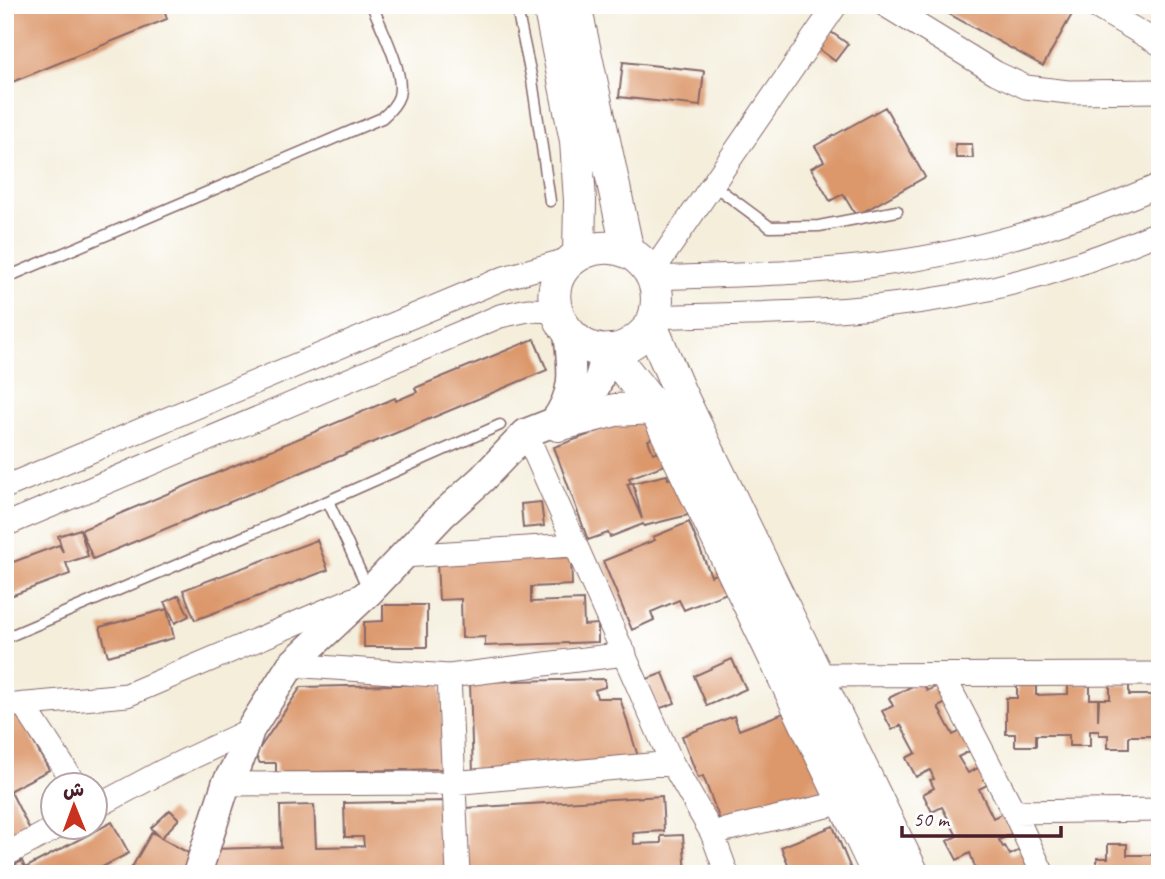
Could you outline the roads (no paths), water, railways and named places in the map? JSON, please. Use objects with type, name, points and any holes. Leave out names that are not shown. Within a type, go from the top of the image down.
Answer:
[{"type":"main road","points":[[549,5],[576,141],[580,201],[578,256]]},
{"type":"main road","points":[[575,5],[628,252]]},
{"type":"main road","points":[[653,321],[633,342],[607,350],[591,348],[578,342],[562,322],[556,286],[561,275],[578,256],[603,248],[628,252],[645,265],[652,276],[657,291],[653,321],[680,393],[913,874]]},
{"type":"main road","points":[[607,350],[655,408],[878,874]]},
{"type":"main road","points":[[556,424],[615,410],[655,408]]},
{"type":"street","points":[[652,276],[836,5]]},
{"type":"street","points":[[885,5],[996,73],[1026,87],[1068,92],[1160,91]]},
{"type":"street","points":[[1093,5],[1160,44]]},
{"type":"street","points":[[652,276],[819,270],[883,264],[959,251],[1034,232],[1160,185]]},
{"type":"street","points":[[653,321],[857,308],[967,293],[1047,273],[1126,247],[1160,232]]},
{"type":"street","points":[[5,487],[504,278],[578,256]]},
{"type":"street","points":[[5,525],[500,316],[528,310],[562,322],[572,363],[571,385],[565,407],[556,424]]},
{"type":"street","points":[[197,874],[226,784],[241,757],[250,730],[290,665],[369,592],[513,429],[556,424],[585,405],[601,377],[607,350]]},
{"type":"street","points":[[513,429],[625,654],[672,763],[712,833],[727,874]]},
{"type":"street","points":[[403,556],[573,545]]},
{"type":"street","points":[[14,705],[127,695],[369,592]]},
{"type":"street","points":[[290,665],[449,676],[625,654]]},
{"type":"street","points":[[783,675],[1160,674]]},
{"type":"street","points":[[943,675],[1014,812],[1042,874]]},
{"type":"street","points":[[449,676],[458,874]]},
{"type":"street","points":[[14,705],[64,770]]},
{"type":"street","points":[[108,800],[250,730]]},
{"type":"street","points":[[226,784],[452,783],[672,763]]},
{"type":"street","points":[[712,833],[844,802]]},
{"type":"street","points":[[1014,812],[1160,810]]},
{"type":"street","points":[[5,855],[38,838]]},
{"type":"lane","points":[[5,278],[382,118],[391,111],[399,97],[400,81],[372,5]]},
{"type":"lane","points":[[516,5],[534,90],[550,201]]},
{"type":"lane","points":[[712,184],[770,228],[820,226],[897,211]]},
{"type":"lane","points":[[5,638],[328,501],[513,429]]},
{"type":"lane","points":[[328,501],[369,592]]}]
